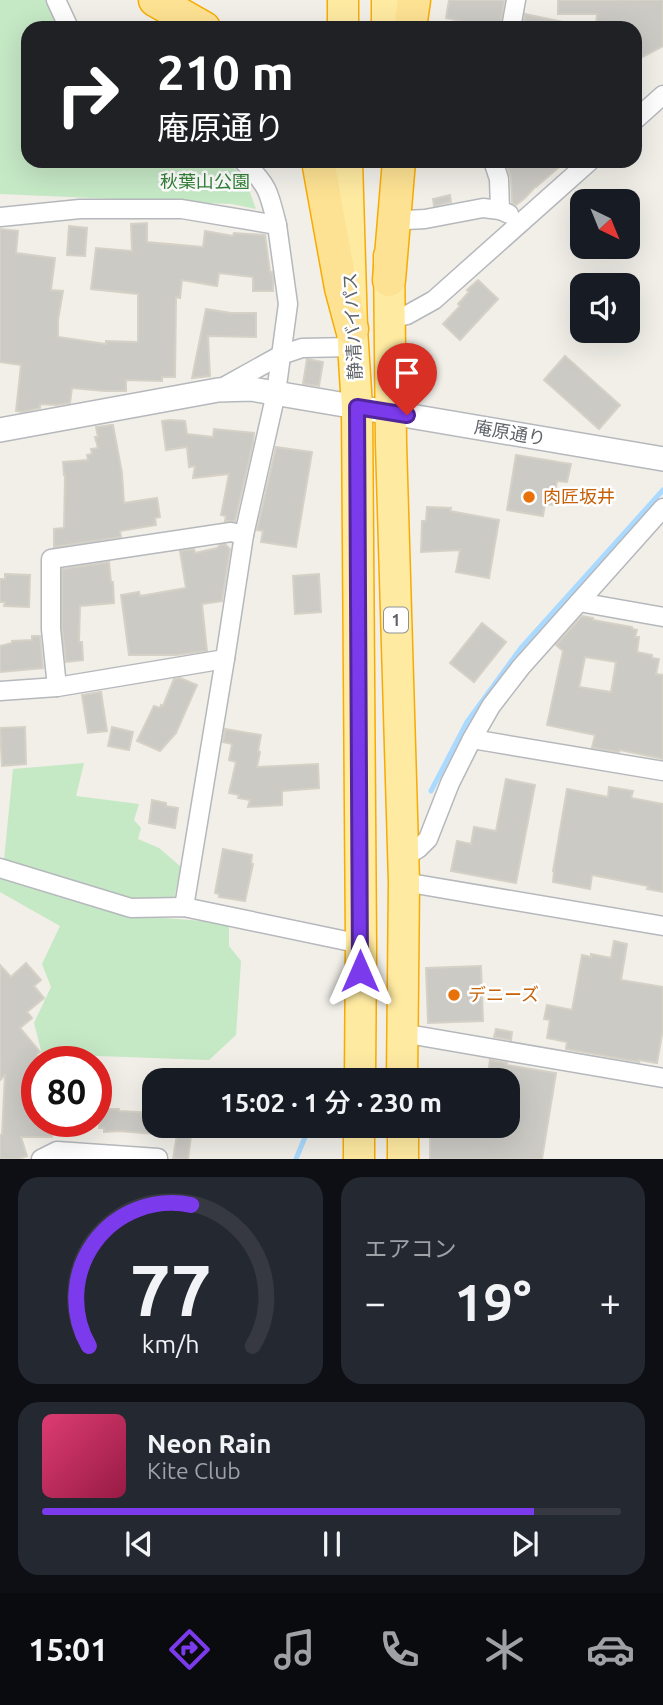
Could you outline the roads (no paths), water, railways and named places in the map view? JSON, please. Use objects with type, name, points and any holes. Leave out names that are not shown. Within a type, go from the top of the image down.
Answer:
[{"type":"highway","points":[[155,0],[192,21]]},
{"type":"highway","points":[[343,0],[343,21]]},
{"type":"highway","points":[[387,0],[387,21]]},
{"type":"highway","points":[[411,21],[414,0]]},
{"type":"highway","points":[[319,168],[353,338]]},
{"type":"highway","name":"静清バイパス","points":[[347,168],[357,407],[360,1068]]},
{"type":"highway","points":[[388,168],[391,221],[389,280]]},
{"type":"highway","points":[[391,221],[398,168]]},
{"type":"highway","name":"静清バイパス","points":[[389,280],[403,870],[402,1068]]},
{"type":"highway","points":[[359,1138],[359,1159]]},
{"type":"highway","points":[[402,1138],[403,1159]]},
{"type":"street","points":[[56,0],[66,21]]},
{"type":"street","points":[[512,21],[516,0]]},
{"type":"street","points":[[642,114],[663,95]]},
{"type":"street","points":[[184,907],[244,535],[276,393],[288,304],[277,225],[269,193],[250,168]]},
{"type":"street","points":[[495,168],[499,179],[500,210]]},
{"type":"street","points":[[389,319],[407,315],[434,300],[582,168]]},
{"type":"street","points":[[391,221],[425,219],[483,208],[500,210],[522,222]]},
{"type":"street","points":[[0,217],[80,209],[181,209],[277,225]]},
{"type":"street","points":[[218,390],[281,355],[353,338]]},
{"type":"street","name":"庵原通り","points":[[0,430],[218,390],[251,389],[663,459]]},
{"type":"street","points":[[663,508],[521,667],[491,706],[450,783],[428,839],[403,870],[663,926]]},
{"type":"street","points":[[57,687],[51,629],[51,559],[231,532],[244,535]]},
{"type":"street","points":[[579,602],[663,617]]},
{"type":"street","points":[[0,691],[57,687],[225,659]]},
{"type":"street","points":[[472,739],[663,771]]},
{"type":"street","points":[[0,868],[131,908],[184,907],[361,944]]},
{"type":"street","points":[[402,1033],[663,1077]]},
{"type":"street","points":[[41,1159],[57,1151],[158,1158]]},
{"type":"waterway","points":[[431,791],[467,722],[521,648],[663,490]]},
{"type":"waterway","points":[[296,1159],[305,1138]]},
{"type":"place","name":"肉匠坂井","points":[[529,497]]},
{"type":"place","name":"デニーズ","points":[[454,995]]},
{"type":"park label","name":"秋葉山公園","points":[[205,182]]}]
